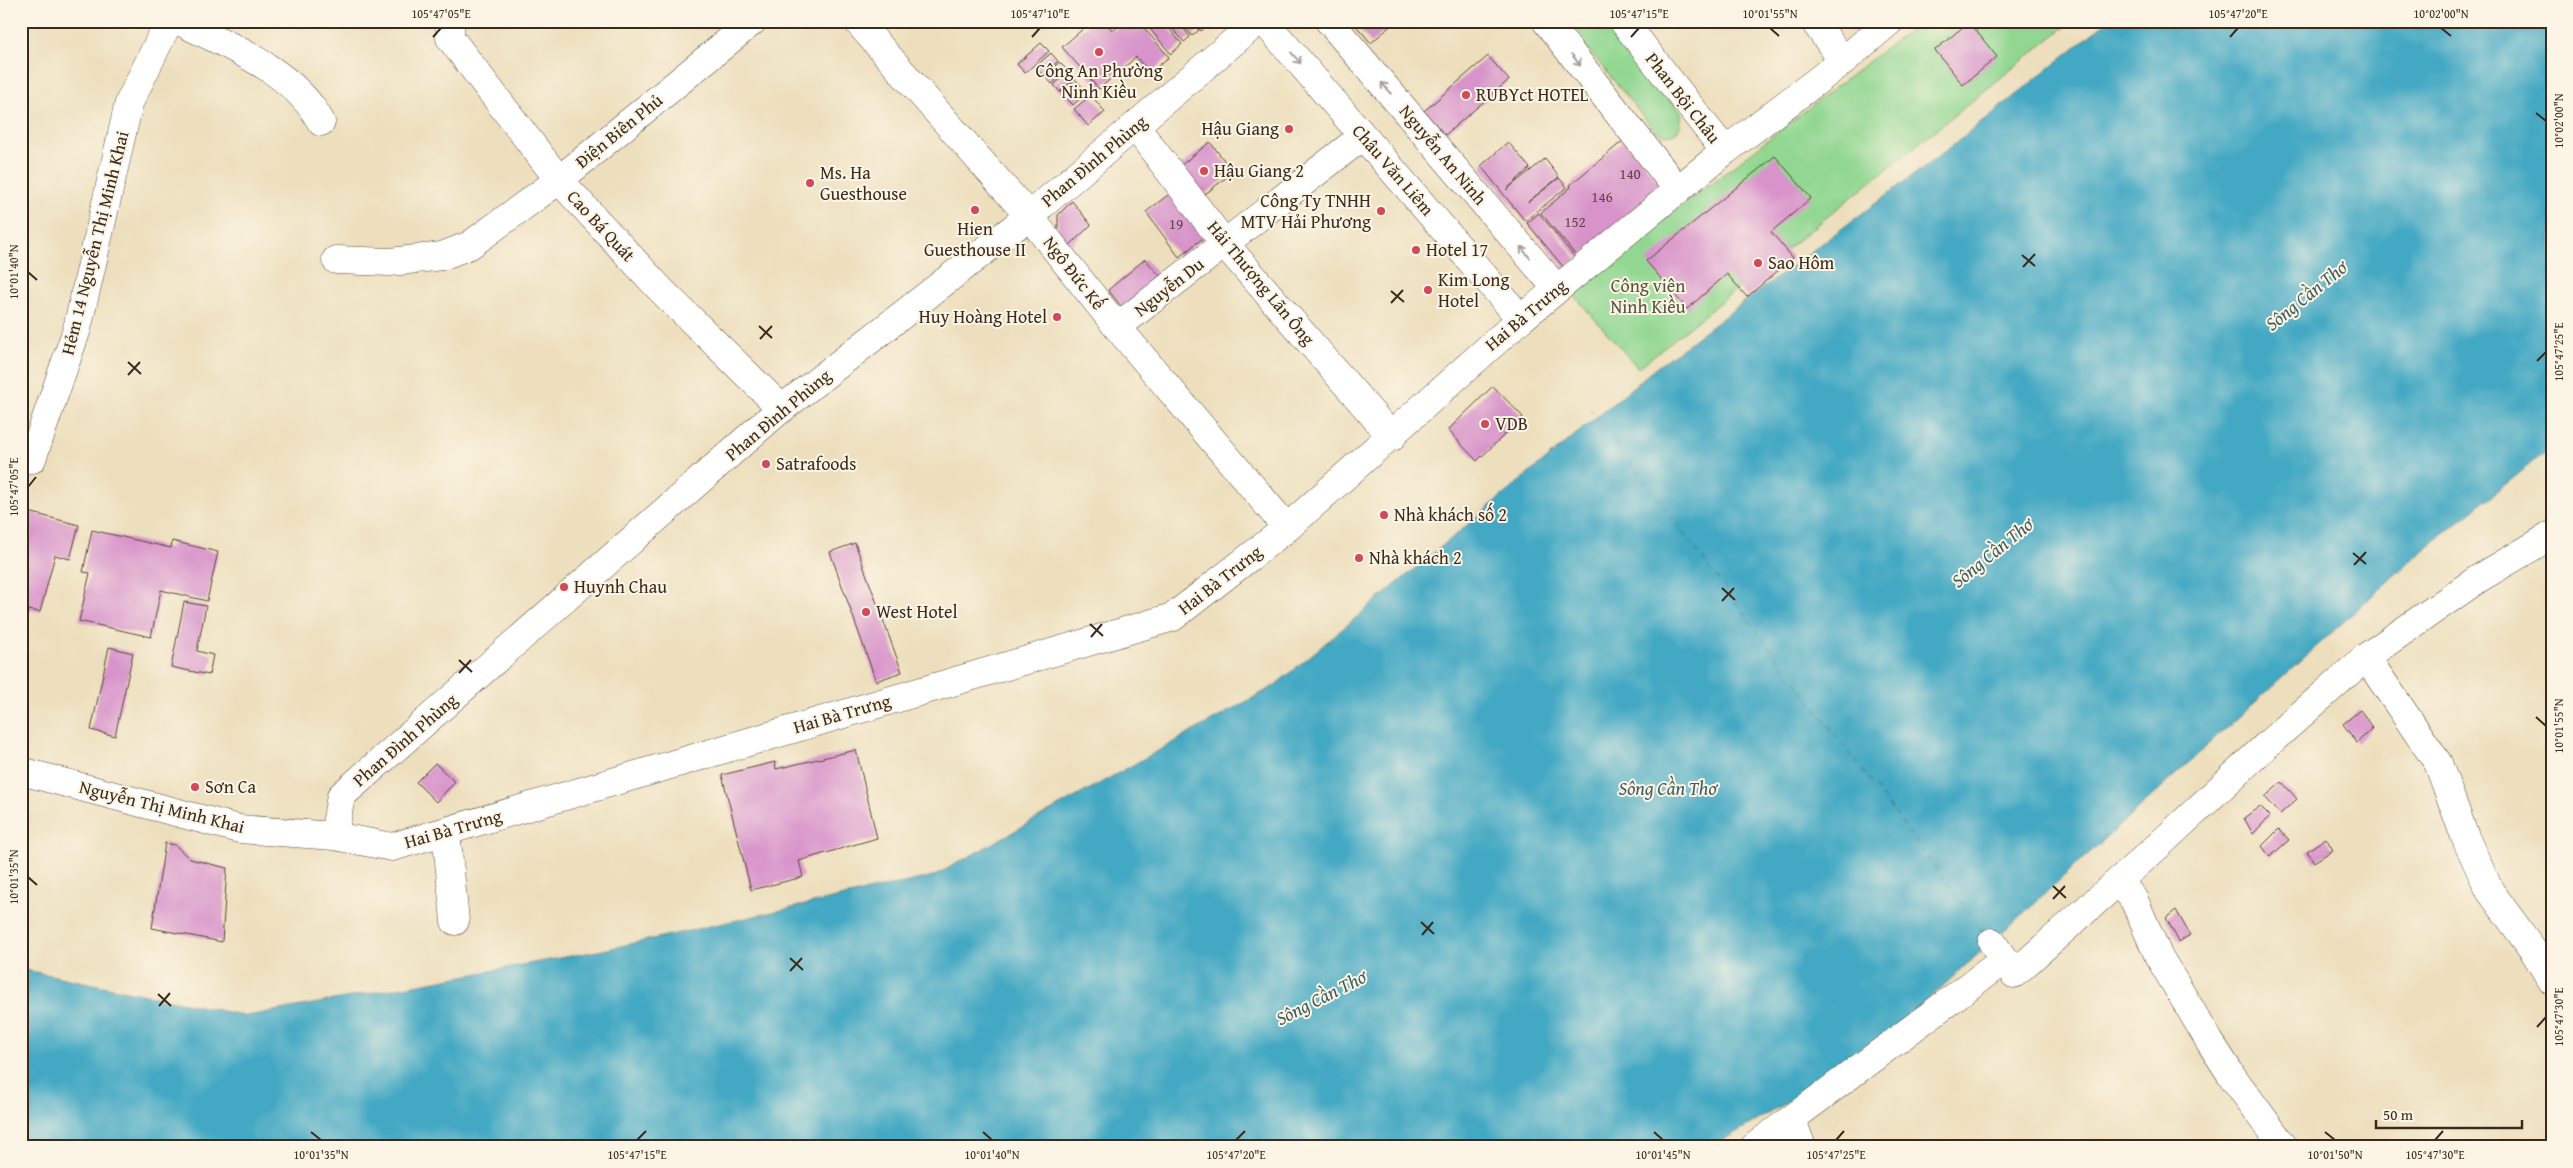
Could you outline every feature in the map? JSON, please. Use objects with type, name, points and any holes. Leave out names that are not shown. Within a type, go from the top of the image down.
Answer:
[{"type":"street","name":"Hẻm 14 Nguyễn Thị Minh Khai","points":[[21,460],[32,459],[77,329],[129,103],[169,21]]},
{"type":"street","points":[[180,21],[246,55],[286,82],[312,105],[321,122]]},
{"type":"street","name":"Cao Bá Quát","points":[[450,21],[450,38],[558,180],[660,289],[782,409]]},
{"type":"street","name":"Điện Biên Phủ","points":[[336,260],[390,262],[442,256],[470,245],[558,180],[753,21]]},
{"type":"street","name":"Ngô Đức Kế","points":[[857,21],[1029,216],[1117,328],[1287,528]]},
{"type":"street","name":"Phan Đình Phùng","points":[[334,836],[340,796],[782,409],[1029,216],[1258,21]]},
{"type":"street","name":"Châu Văn Liêm","points":[[1264,21],[1521,319]]},
{"type":"street","name":"Nguyễn An Ninh","points":[[1329,21],[1557,289]]},
{"type":"street","points":[[1546,21],[1678,190]]},
{"type":"street","name":"Phan Bội Châu","points":[[1623,21],[1725,151]]},
{"type":"street","points":[[1814,21],[1843,61]]},
{"type":"street","name":"Hai Bà Trưng","points":[[334,836],[392,847],[1173,617],[1287,528],[1392,437],[1521,319],[1725,151],[1843,61],[1878,26]]},
{"type":"street","name":"Hải Thượng Lãn Ông","points":[[1135,126],[1224,243],[1392,437]]},
{"type":"street","name":"Nguyễn Du","points":[[1117,328],[1363,136]]},
{"type":"street","points":[[1754,1147],[1792,1120],[1998,951],[2014,974],[2119,881],[2269,742],[2366,657],[2478,580],[2552,535]]},
{"type":"street","points":[[2366,657],[2438,762],[2465,837],[2490,890],[2533,950],[2552,981]]},
{"type":"street","name":"Nguyễn Thị Minh Khai","points":[[21,771],[238,828],[334,836]]},
{"type":"street","points":[[446,831],[456,921]]},
{"type":"street","points":[[2119,881],[2134,900],[2158,956],[2210,1042],[2232,1076],[2284,1147]]},
{"type":"street","points":[[1792,1120],[1802,1147]]},
{"type":"green space","points":[[1565,21],[1609,21],[1681,112],[1681,125],[1676,133],[1665,135],[1655,131]]},
{"type":"green space","name":"Công viên Ninh Kiều","points":[[1921,21],[2072,21],[1638,368],[1571,292]]},
{"type":"water","name":"Sông Cần Thơ","points":[[2108,21],[2552,21],[2552,447],[2416,556],[1865,1057],[1711,1147],[21,1147],[21,969],[247,1016],[603,950],[934,876],[1274,686],[1653,370],[1952,146]]},
{"type":"building","name":"Công An Phường Ninh Kiều","points":[[1092,21],[1104,21],[1113,31],[1125,21],[1138,21],[1169,57],[1150,73],[1136,57],[1099,89],[1062,47]]},
{"type":"building","points":[[1143,21],[1163,21],[1182,44],[1171,54]]},
{"type":"building","points":[[1166,21],[1177,21],[1190,37],[1184,42]]},
{"type":"building","points":[[1179,21],[1191,21],[1199,30],[1192,36]]},
{"type":"building","points":[[1192,21],[1212,21],[1201,31]]},
{"type":"building","points":[[1352,21],[1396,21],[1371,43]]},
{"type":"building","points":[[1969,22],[1997,57],[1963,85],[1935,50]]},
{"type":"building","points":[[1041,43],[1049,51],[1025,73],[1017,64]]},
{"type":"building","points":[[1051,53],[1058,61],[1043,75],[1035,67]]},
{"type":"building","name":"RUBYct HOTEL","points":[[1488,56],[1509,80],[1445,135],[1424,111]]},
{"type":"building","points":[[1059,62],[1067,70],[1052,84],[1045,76]]},
{"type":"building","points":[[1068,72],[1074,79],[1060,92],[1054,85]]},
{"type":"building","points":[[1075,79],[1087,92],[1073,105],[1061,92]]},
{"type":"building","points":[[1091,95],[1105,112],[1088,126],[1074,109]]},
{"type":"building","points":[[1624,140],[1662,186],[1578,258],[1541,213],[1571,187],[1570,185]]},
{"type":"building","name":"Hậu Giang 2","points":[[1210,142],[1233,172],[1199,199],[1175,170]]},
{"type":"building","points":[[1508,142],[1530,168],[1506,190],[1545,159],[1559,177],[1528,202],[1559,178],[1567,187],[1525,221],[1481,166]]},
{"type":"building","points":[[1775,156],[1811,198],[1771,232],[1793,258],[1747,297],[1727,274],[1687,309],[1646,261]]},
{"type":"building","points":[[1173,191],[1207,235],[1179,257],[1146,212]]},
{"type":"building","points":[[1072,201],[1091,225],[1068,247],[1058,234],[1058,215]]},
{"type":"building","points":[[1539,213],[1577,260],[1565,269],[1527,223]]},
{"type":"building","points":[[1145,259],[1163,279],[1124,310],[1108,290]]},
{"type":"building","name":"VDB","points":[[1493,386],[1523,417],[1477,461],[1448,430]]},
{"type":"building","points":[[21,510],[79,525],[70,559],[55,555],[40,612],[28,610],[27,616],[21,615]]},
{"type":"building","points":[[92,530],[171,548],[172,541],[218,552],[207,601],[161,590],[151,637],[79,621],[90,573],[83,572]]},
{"type":"building","name":"West Hotel","points":[[855,543],[902,672],[876,681],[830,552]]},
{"type":"building","points":[[184,602],[206,606],[197,651],[213,655],[209,675],[171,667]]},
{"type":"building","points":[[109,647],[133,653],[115,736],[91,730]]},
{"type":"building","points":[[2360,710],[2373,727],[2357,743],[2343,724]]},
{"type":"building","points":[[856,750],[877,838],[799,861],[803,877],[751,890],[722,775],[775,762],[776,769]]},
{"type":"building","points":[[435,763],[455,782],[436,802],[416,782]]},
{"type":"building","points":[[2282,782],[2297,799],[2280,814],[2265,797]]},
{"type":"building","points":[[2260,806],[2270,816],[2253,834],[2244,818]]},
{"type":"building","points":[[2279,829],[2289,840],[2270,857],[2262,846]]},
{"type":"building","points":[[2326,838],[2333,850],[2314,862],[2307,851]]},
{"type":"building","points":[[165,843],[175,845],[190,859],[227,868],[222,942],[152,928]]},
{"type":"building","points":[[2176,910],[2190,935],[2179,942],[2166,918]]},
{"type":"ferry route","points":[[1590,409],[1984,932]]},
{"type":"place","name":"Công An Phường Ninh Kiều","points":[[1099,52]]},
{"type":"place","name":"RUBYct HOTEL","points":[[1466,95]]},
{"type":"place","name":"Hậu Giang","points":[[1289,129]]},
{"type":"place","name":"Hậu Giang 2","points":[[1204,171]]},
{"type":"place","name":"Ms. Ha Guesthouse","points":[[810,183]]},
{"type":"place","name":"Hien Guesthouse II","points":[[975,210]]},
{"type":"place","name":"Công Ty TNHH MTV Hải Phương","points":[[1381,211]]},
{"type":"place","name":"Hotel 17","points":[[1416,250]]},
{"type":"place","name":"Sao Hôm","points":[[1758,263]]},
{"type":"place","name":"Kim Long Hotel","points":[[1428,290]]},
{"type":"place","name":"Huy Hoàng Hotel","points":[[1057,317]]},
{"type":"place","name":"VDB","points":[[1485,424]]},
{"type":"place","name":"Satrafoods","points":[[766,464]]},
{"type":"place","name":"Nhà khách số 2","points":[[1384,515]]},
{"type":"place","name":"Nhà khách 2","points":[[1359,558]]},
{"type":"place","name":"Huynh Chau","points":[[564,587]]},
{"type":"place","name":"West Hotel","points":[[866,612]]},
{"type":"place","name":"Sơn Ca","points":[[195,787]]}]
